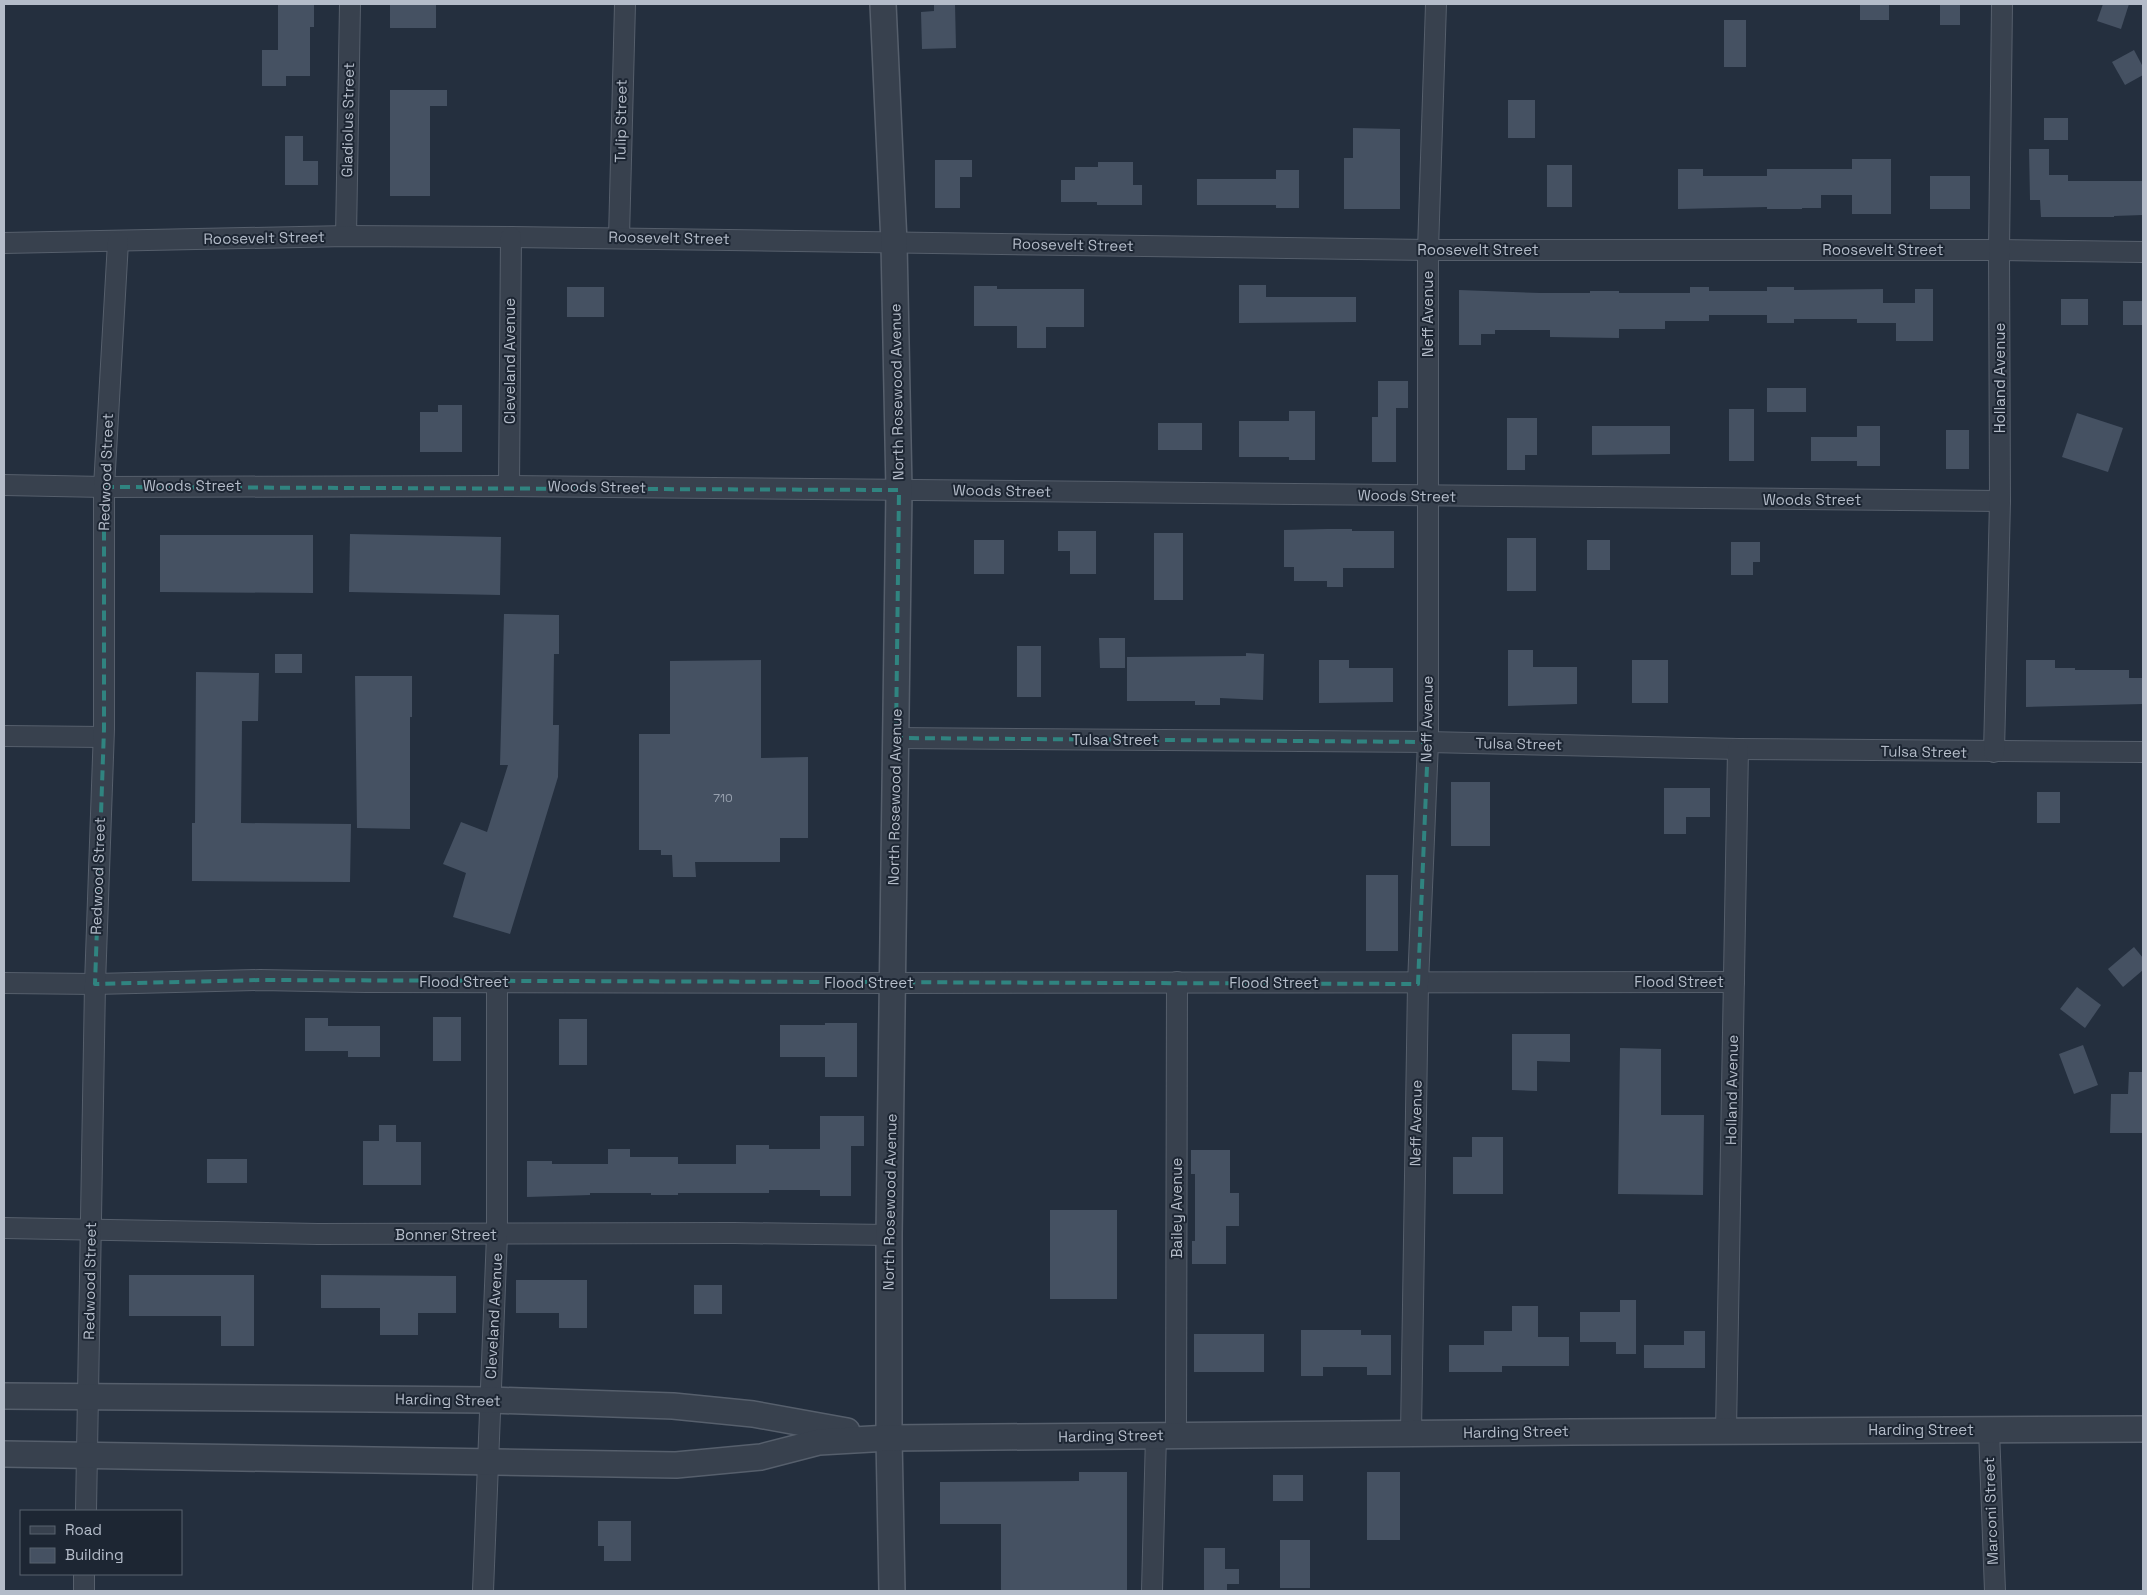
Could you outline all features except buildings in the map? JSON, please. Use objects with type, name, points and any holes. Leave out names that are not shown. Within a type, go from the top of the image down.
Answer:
[{"type":"street","name":"Gladiolus Street","points":[[346,236],[350,4]]},
{"type":"street","name":"Tulip Street","points":[[620,237],[625,4]]},
{"type":"street","name":"North Rosewood Avenue","points":[[883,4],[894,243],[899,490],[889,1235],[889,1438],[892,1591]]},
{"type":"street","name":"Neff Avenue","points":[[1411,1433],[1418,984],[1428,742],[1428,250],[1436,4]]},
{"type":"street","name":"Holland Avenue","points":[[1994,752],[2000,501],[2002,4]]},
{"type":"street","name":"Roosevelt Street","points":[[4,243],[346,236],[620,237],[894,243],[1428,250],[2000,250],[2143,252]]},
{"type":"street","name":"Cleveland Avenue","points":[[509,486],[511,237]]},
{"type":"street","name":"Redwood Street","points":[[86,1510],[95,984],[103,737],[104,487],[118,242]]},
{"type":"street","name":"Woods Street","points":[[4,485],[104,487],[509,486],[1428,497],[2000,501]]},
{"type":"street","points":[[4,736],[103,737]]},
{"type":"street","name":"Tulsa Street","points":[[896,738],[1428,742],[1738,750],[2143,752]]},
{"type":"street","name":"Holland Avenue","points":[[1726,1431],[1738,750]]},
{"type":"street","name":"Flood Street","points":[[4,984],[260,980],[893,984],[1734,982]]},
{"type":"street","name":"Cleveland Avenue","points":[[483,1591],[498,1235],[497,982]]},
{"type":"street","name":"Bailey Avenue","points":[[1152,1591],[1166,1435],[1177,982]]},
{"type":"street","name":"Bonner Street","points":[[4,1228],[318,1234],[734,1233],[889,1235]]},
{"type":"street","name":"Harding Street","points":[[4,1396],[490,1400],[673,1406],[753,1414],[889,1438]]},
{"type":"street","name":"Marconi Street","points":[[1988,1430],[1995,1591]]},
{"type":"street","name":"Harding Street","points":[[4,1454],[676,1465],[761,1457],[819,1442],[889,1438],[1411,1433],[2143,1430]]},
{"type":"street","points":[[84,1575],[84,1591]]},
{"type":"highlighted area","points":[[104,487],[899,490],[896,738],[1428,742],[1418,984],[260,980],[95,984],[104,729]]}]
